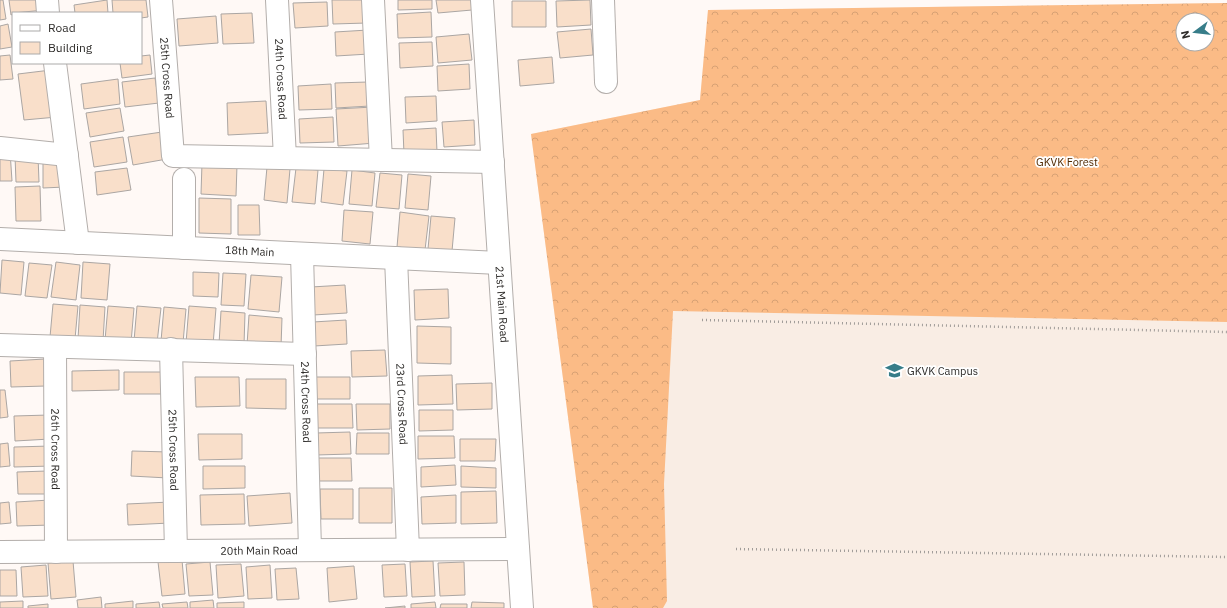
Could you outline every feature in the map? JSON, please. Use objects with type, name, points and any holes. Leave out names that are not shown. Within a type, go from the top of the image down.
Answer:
[{"type":"street","points":[[47,0],[48,12]]},
{"type":"street","name":"25th Cross Road","points":[[161,0],[173,156],[285,158]]},
{"type":"street","name":"24th Cross Road","points":[[277,0],[285,158]]},
{"type":"street","points":[[373,0],[381,160]]},
{"type":"street","name":"21st Main Road","points":[[482,0],[522,608]]},
{"type":"street","points":[[603,0],[606,82]]},
{"type":"street","points":[[55,64],[78,243]]},
{"type":"street","points":[[0,148],[66,155]]},
{"type":"street","points":[[285,158],[493,162]]},
{"type":"street","points":[[184,178],[184,248]]},
{"type":"street","name":"18th Main","points":[[0,239],[499,263]]},
{"type":"street","name":"24th Cross Road","points":[[302,254],[310,550]]},
{"type":"street","name":"23rd Cross Road","points":[[396,258],[408,550]]},
{"type":"street","points":[[0,345],[305,354]]},
{"type":"street","name":"26th Cross Road","points":[[54,347],[56,552]]},
{"type":"street","name":"25th Cross Road","points":[[172,349],[176,551]]},
{"type":"street","name":"20th Main Road","points":[[0,552],[518,549]]},
{"type":"path","points":[[702,320],[1227,332]]},
{"type":"path","points":[[736,549],[1227,558]]},
{"type":"shaded area","name":"GKVK Campus","points":[[1227,3],[1227,608],[593,608],[531,134],[700,100],[708,10]]},
{"type":"green space","name":"GKVK Forest","points":[[1227,3],[1227,322],[673,311],[664,484],[667,601],[663,608],[593,608],[531,134],[700,100],[708,10]]},
{"type":"building","points":[[0,0],[3,0],[6,19],[0,20]]},
{"type":"building","points":[[9,0],[44,0],[45,10],[12,12],[11,15]]},
{"type":"building","points":[[107,0],[108,12],[75,12],[74,5]]},
{"type":"building","points":[[112,0],[146,0],[148,17],[142,18],[142,12],[113,12]]},
{"type":"building","points":[[332,0],[366,0],[367,23],[333,24]]},
{"type":"building","points":[[398,0],[432,0],[432,9],[398,10]]},
{"type":"building","points":[[436,0],[471,0],[472,10],[438,13]]},
{"type":"building","points":[[590,0],[591,25],[557,27],[556,1]]},
{"type":"building","points":[[512,1],[546,1],[546,27],[512,27]]},
{"type":"building","points":[[327,2],[328,26],[295,28],[293,3]]},
{"type":"building","points":[[431,12],[432,37],[398,38],[397,14]]},
{"type":"building","points":[[252,13],[254,43],[223,44],[221,14]]},
{"type":"building","points":[[216,16],[218,43],[179,46],[177,19]]},
{"type":"building","points":[[8,24],[12,47],[0,49],[0,26]]},
{"type":"building","points":[[591,29],[593,55],[560,58],[557,32]]},
{"type":"building","points":[[368,30],[369,54],[336,56],[335,32]]},
{"type":"building","points":[[469,34],[472,60],[438,63],[436,37]]},
{"type":"building","points":[[432,42],[433,66],[400,68],[399,43]]},
{"type":"building","points":[[10,55],[13,79],[0,80],[0,56]]},
{"type":"building","points":[[150,55],[152,74],[122,78],[120,64],[142,64],[142,56]]},
{"type":"building","points":[[552,57],[554,83],[520,86],[518,60]]},
{"type":"building","points":[[469,64],[470,89],[438,91],[437,66]]},
{"type":"building","points":[[51,70],[57,117],[24,120],[18,74]]},
{"type":"building","points":[[155,78],[159,103],[125,107],[122,82]]},
{"type":"building","points":[[118,79],[120,104],[84,109],[81,84]]},
{"type":"building","points":[[368,82],[370,106],[336,108],[335,83]]},
{"type":"building","points":[[331,84],[332,109],[299,110],[298,86]]},
{"type":"building","points":[[436,96],[437,121],[406,123],[405,97]]},
{"type":"building","points":[[266,101],[268,133],[228,135],[227,103]]},
{"type":"building","points":[[373,107],[375,143],[338,146],[336,109]]},
{"type":"building","points":[[120,108],[124,131],[90,137],[86,113]]},
{"type":"building","points":[[333,117],[334,142],[300,143],[299,119]]},
{"type":"building","points":[[474,120],[475,145],[444,147],[442,122]]},
{"type":"building","points":[[436,128],[437,152],[404,154],[403,130]]},
{"type":"building","points":[[162,132],[167,159],[133,165],[128,137]]},
{"type":"building","points":[[123,137],[127,162],[94,167],[90,142]]},
{"type":"building","points":[[0,151],[10,151],[12,181],[0,181]]},
{"type":"building","points":[[15,156],[38,156],[39,182],[16,182]]},
{"type":"building","points":[[64,158],[65,187],[43,188],[43,159]]},
{"type":"building","points":[[202,163],[237,165],[236,196],[201,194]]},
{"type":"building","points":[[267,167],[290,169],[287,203],[264,200]]},
{"type":"building","points":[[127,168],[131,190],[97,195],[95,172]]},
{"type":"building","points":[[296,168],[318,170],[315,204],[292,202]]},
{"type":"building","points":[[324,169],[347,171],[343,205],[321,202]]},
{"type":"building","points":[[352,170],[375,173],[372,206],[349,204]]},
{"type":"building","points":[[380,173],[402,175],[399,209],[376,207]]},
{"type":"building","points":[[408,174],[431,176],[428,210],[405,208]]},
{"type":"building","points":[[40,186],[41,221],[16,221],[15,187]]},
{"type":"building","points":[[199,198],[231,199],[231,234],[199,233]]},
{"type":"building","points":[[238,205],[259,205],[260,235],[238,235]]},
{"type":"building","points":[[344,210],[373,212],[370,244],[342,241]]},
{"type":"building","points":[[400,212],[429,216],[425,250],[397,247]]},
{"type":"building","points":[[431,216],[455,218],[452,251],[428,249]]},
{"type":"building","points":[[2,260],[24,262],[21,295],[0,293]]},
{"type":"building","points":[[56,262],[80,265],[76,300],[51,297]]},
{"type":"building","points":[[83,262],[110,264],[107,300],[81,298]]},
{"type":"building","points":[[29,263],[52,265],[47,298],[25,296]]},
{"type":"building","points":[[193,272],[219,273],[218,297],[193,296]]},
{"type":"building","points":[[223,273],[246,274],[244,306],[221,305]]},
{"type":"building","points":[[251,275],[282,277],[279,312],[248,309]]},
{"type":"building","points":[[345,285],[347,313],[313,315],[311,287]]},
{"type":"building","points":[[448,289],[449,318],[415,320],[414,290]]},
{"type":"building","points":[[53,304],[78,306],[75,339],[50,337]]},
{"type":"building","points":[[80,305],[105,307],[103,341],[78,339]]},
{"type":"building","points":[[108,306],[134,308],[131,343],[105,340]]},
{"type":"building","points":[[137,306],[161,308],[157,343],[134,341]]},
{"type":"building","points":[[189,306],[216,308],[213,345],[186,343]]},
{"type":"building","points":[[164,307],[186,309],[183,343],[161,341]]},
{"type":"building","points":[[221,311],[245,313],[244,345],[219,344]]},
{"type":"building","points":[[249,315],[282,318],[281,347],[247,345]]},
{"type":"building","points":[[346,320],[347,344],[314,346],[313,322]]},
{"type":"building","points":[[417,326],[451,327],[451,364],[417,363]]},
{"type":"building","points":[[385,350],[387,376],[352,377],[351,351]]},
{"type":"building","points":[[45,359],[46,386],[11,387],[10,361]]},
{"type":"building","points":[[119,370],[119,390],[72,391],[72,371]]},
{"type":"building","points":[[124,372],[166,372],[167,394],[124,394]]},
{"type":"building","points":[[452,375],[453,404],[418,405],[418,376]]},
{"type":"building","points":[[195,377],[239,377],[240,406],[196,407]]},
{"type":"building","points":[[314,377],[350,377],[350,399],[315,399]]},
{"type":"building","points":[[246,379],[286,379],[286,409],[246,408]]},
{"type":"building","points":[[492,383],[492,409],[457,410],[456,384]]},
{"type":"building","points":[[0,390],[5,390],[8,417],[0,418]]},
{"type":"building","points":[[315,404],[352,404],[353,428],[315,428]]},
{"type":"building","points":[[356,404],[390,404],[390,429],[357,430]]},
{"type":"building","points":[[419,410],[453,410],[453,430],[419,431]]},
{"type":"building","points":[[49,415],[50,439],[15,441],[14,416]]},
{"type":"building","points":[[350,432],[351,454],[316,455],[316,433]]},
{"type":"building","points":[[357,433],[389,433],[389,454],[356,454]]},
{"type":"building","points":[[198,434],[242,434],[242,459],[199,460]]},
{"type":"building","points":[[418,436],[454,436],[455,458],[418,459]]},
{"type":"building","points":[[460,439],[496,439],[495,461],[460,461]]},
{"type":"building","points":[[8,443],[10,466],[0,467],[0,444]]},
{"type":"building","points":[[51,446],[52,466],[14,467],[14,447]]},
{"type":"building","points":[[132,451],[169,452],[168,478],[131,476]]},
{"type":"building","points":[[317,458],[351,458],[352,481],[318,481]]},
{"type":"building","points":[[455,465],[456,485],[421,487],[421,467]]},
{"type":"building","points":[[203,466],[245,466],[245,488],[203,489]]},
{"type":"building","points":[[461,466],[496,468],[496,488],[461,487]]},
{"type":"building","points":[[47,471],[47,494],[18,494],[17,472]]},
{"type":"building","points":[[359,488],[392,488],[392,523],[359,523]]},
{"type":"building","points":[[320,489],[353,489],[353,519],[321,519]]},
{"type":"building","points":[[496,491],[497,523],[461,524],[461,492]]},
{"type":"building","points":[[290,493],[292,523],[249,526],[247,496]]},
{"type":"building","points":[[244,494],[245,524],[201,525],[200,495]]},
{"type":"building","points":[[456,495],[456,523],[422,524],[421,497]]},
{"type":"building","points":[[50,500],[51,525],[17,526],[16,502]]},
{"type":"building","points":[[9,502],[11,523],[0,524],[0,503]]},
{"type":"building","points":[[170,502],[170,523],[128,525],[127,504]]},
{"type":"building","points":[[182,560],[185,594],[162,596],[158,562]]},
{"type":"building","points":[[73,561],[76,597],[51,599],[48,563]]},
{"type":"building","points":[[433,561],[435,596],[412,597],[410,562]]},
{"type":"building","points":[[210,562],[213,595],[189,596],[186,564]]},
{"type":"building","points":[[464,562],[465,595],[440,596],[438,563]]},
{"type":"building","points":[[241,564],[244,596],[218,598],[216,565]]},
{"type":"building","points":[[405,564],[407,596],[384,597],[382,565]]},
{"type":"building","points":[[46,565],[48,596],[23,597],[21,567]]},
{"type":"building","points":[[270,565],[272,598],[248,599],[246,567]]},
{"type":"building","points":[[354,566],[357,599],[329,602],[327,568]]},
{"type":"building","points":[[296,568],[299,599],[277,600],[275,569]]},
{"type":"building","points":[[0,570],[16,570],[17,596],[0,596]]},
{"type":"building","points":[[101,597],[102,608],[78,608],[77,600]]},
{"type":"building","points":[[213,600],[214,608],[190,608],[190,602]]},
{"type":"building","points":[[23,601],[23,608],[0,608],[0,602]]},
{"type":"building","points":[[133,601],[133,608],[105,608],[105,604]]},
{"type":"building","points":[[159,602],[160,608],[136,608],[136,604]]},
{"type":"building","points":[[187,602],[188,608],[163,608],[162,604]]},
{"type":"building","points":[[244,602],[244,608],[217,608],[217,603]]},
{"type":"building","points":[[435,602],[436,608],[411,608],[411,604]]},
{"type":"building","points":[[472,602],[504,603],[504,608],[471,608]]},
{"type":"building","points":[[48,604],[48,608],[28,608],[28,606]]},
{"type":"building","points":[[441,604],[467,604],[467,608],[440,608]]},
{"type":"building","points":[[405,606],[405,608],[385,608]]},
{"type":"place","name":"GKVK Campus","points":[[894,371]]}]
